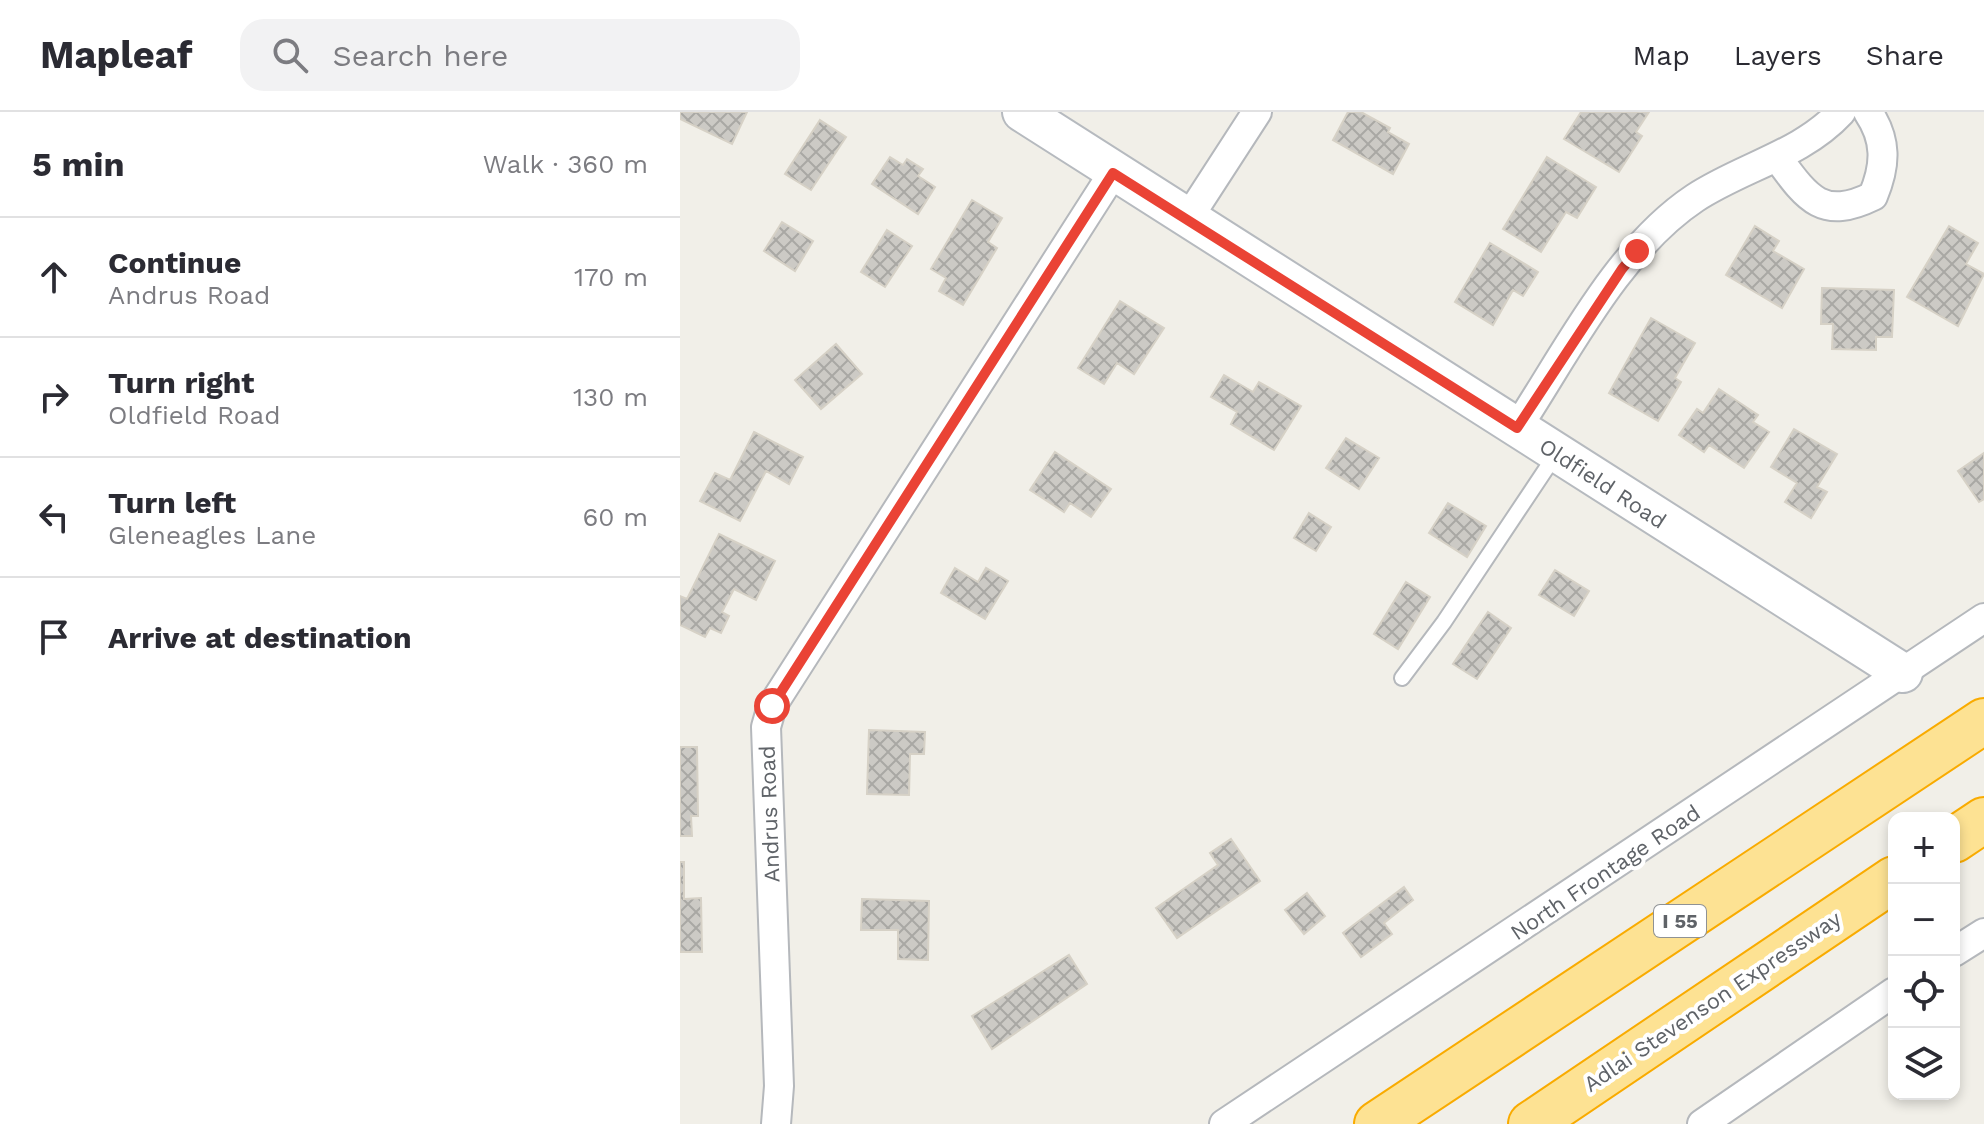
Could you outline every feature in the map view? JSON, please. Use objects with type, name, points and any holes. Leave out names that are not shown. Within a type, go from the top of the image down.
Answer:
[{"type":"highway","name":"I 55","points":[[1377,1124],[1984,721]]},
{"type":"highway","points":[[1960,836],[1984,820]]},
{"type":"highway","name":"Adlai Stevenson Expressway","points":[[1531,1124],[1888,883]]},
{"type":"street","name":"Oldfield Road","points":[[1022,112],[1113,173],[1903,673]]},
{"type":"street","points":[[1187,220],[1257,112]]},
{"type":"street","points":[[1517,428],[1622,269],[1663,223],[1704,193],[1803,143],[1841,112]]},
{"type":"street","points":[[1777,157],[1796,182],[1831,207],[1849,208],[1873,196],[1882,176],[1884,149],[1877,126],[1868,112]]},
{"type":"street","name":"Andrus Road","points":[[776,1124],[779,1086],[766,727],[772,706],[1113,173]]},
{"type":"street","name":"North Frontage Road","points":[[1224,1124],[1984,618]]},
{"type":"street","points":[[1960,948],[1984,933]]},
{"type":"street","points":[[1702,1124],[1888,996]]},
{"type":"lane","points":[[1402,678],[1444,622],[1556,454]]},
{"type":"building","points":[[680,112],[747,112],[732,144],[680,119]]},
{"type":"building","points":[[1348,112],[1361,112],[1390,128],[1388,132],[1409,144],[1393,174],[1333,140]]},
{"type":"building","points":[[1581,112],[1649,112],[1636,132],[1642,136],[1619,172],[1564,139]]},
{"type":"building","points":[[820,120],[846,137],[811,190],[785,174]]},
{"type":"building","points":[[890,157],[903,165],[907,159],[923,169],[918,176],[935,187],[918,214],[872,184]]},
{"type":"building","points":[[1547,157],[1596,187],[1577,218],[1566,212],[1541,252],[1503,229]]},
{"type":"building","points":[[972,200],[1002,218],[988,242],[997,248],[963,305],[939,291],[946,278],[931,269]]},
{"type":"building","points":[[782,222],[813,241],[795,271],[764,251]]},
{"type":"building","points":[[1755,226],[1779,241],[1773,251],[1804,269],[1782,308],[1726,275]]},
{"type":"building","points":[[1949,226],[1978,243],[1966,264],[1984,274],[1958,326],[1907,297]]},
{"type":"building","points":[[887,230],[912,246],[885,287],[861,272]]},
{"type":"building","points":[[1490,243],[1538,272],[1523,296],[1513,290],[1493,325],[1455,302]]},
{"type":"building","points":[[1822,288],[1894,290],[1892,337],[1876,337],[1876,350],[1832,349],[1833,324],[1821,324]]},
{"type":"building","points":[[1120,301],[1164,328],[1134,374],[1117,363],[1104,384],[1078,368]]},
{"type":"building","points":[[1651,318],[1695,343],[1675,378],[1681,382],[1658,421],[1609,393]]},
{"type":"building","points":[[836,344],[862,374],[821,409],[795,380]]},
{"type":"building","points":[[1224,375],[1253,392],[1259,382],[1301,406],[1274,450],[1231,424],[1237,412],[1211,397]]},
{"type":"building","points":[[1719,389],[1758,415],[1753,422],[1769,432],[1744,468],[1709,445],[1704,452],[1679,435],[1697,409],[1703,413]]},
{"type":"building","points":[[1794,429],[1837,454],[1817,487],[1827,492],[1811,518],[1785,502],[1797,483],[1771,467]]},
{"type":"building","points":[[754,432],[803,457],[789,484],[766,471],[740,521],[700,501],[715,473],[730,480]]},
{"type":"building","points":[[1346,438],[1379,458],[1359,489],[1326,468]]},
{"type":"building","points":[[1055,452],[1111,489],[1091,517],[1070,503],[1064,512],[1030,490]]},
{"type":"building","points":[[1984,453],[1984,499],[1979,502],[1958,471]]},
{"type":"building","points":[[1448,503],[1486,526],[1467,557],[1429,533]]},
{"type":"building","points":[[1309,513],[1331,527],[1316,551],[1294,538]]},
{"type":"building","points":[[719,534],[775,561],[756,600],[734,589],[722,612],[729,616],[721,633],[710,628],[705,637],[680,625],[680,596],[687,599]]},
{"type":"building","points":[[955,568],[978,582],[986,568],[1008,581],[985,619],[941,593]]},
{"type":"building","points":[[1555,570],[1589,591],[1574,616],[1539,595]]},
{"type":"building","points":[[1406,582],[1430,597],[1398,649],[1374,634]]},
{"type":"building","points":[[1488,612],[1511,628],[1477,679],[1453,664]]},
{"type":"building","points":[[869,730],[925,732],[924,754],[910,754],[909,795],[867,794]]},
{"type":"building","points":[[680,747],[697,747],[698,816],[691,816],[692,836],[680,836]]},
{"type":"building","points":[[1231,839],[1260,881],[1177,938],[1156,908],[1218,865],[1210,853]]},
{"type":"building","points":[[680,862],[684,862],[684,899],[701,898],[702,952],[680,952]]},
{"type":"building","points":[[1404,887],[1413,900],[1384,923],[1392,934],[1361,957],[1343,933]]},
{"type":"building","points":[[1307,893],[1325,916],[1304,934],[1285,910]]},
{"type":"building","points":[[862,899],[929,901],[928,960],[898,959],[898,930],[861,930]]},
{"type":"building","points":[[1069,955],[1087,984],[992,1049],[972,1016]]},
{"type":"route","points":[[772,706],[1113,173],[1517,428],[1637,251]]}]
